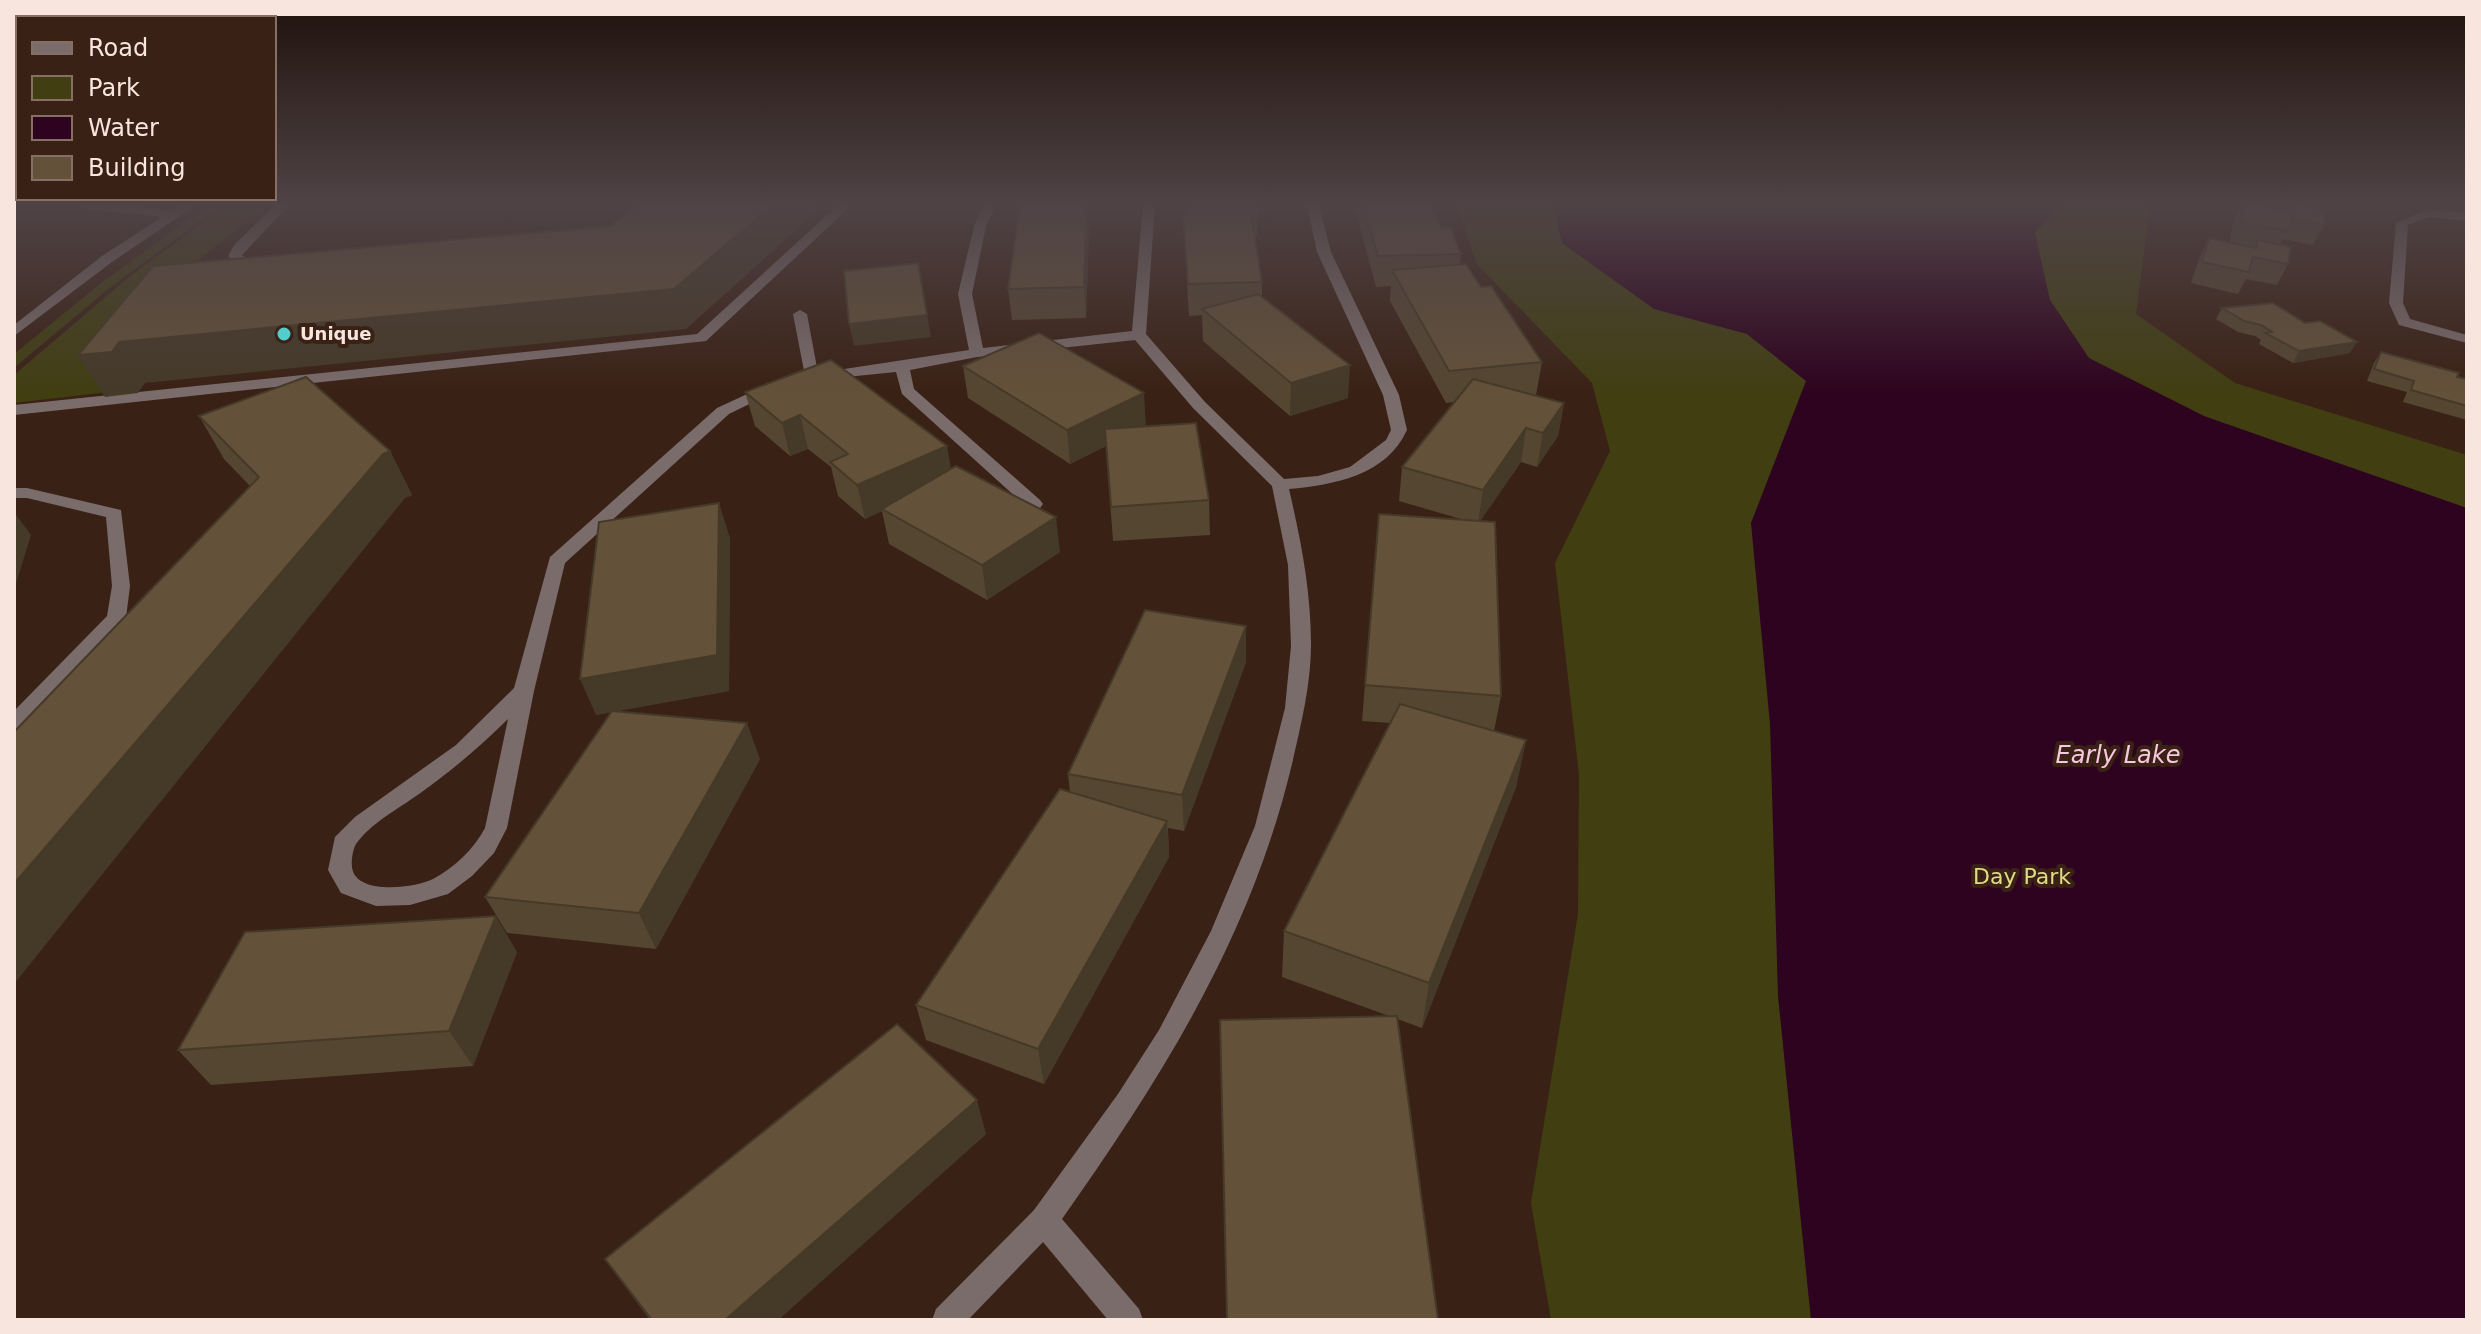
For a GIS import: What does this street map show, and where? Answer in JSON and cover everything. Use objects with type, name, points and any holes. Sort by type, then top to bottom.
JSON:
[{"type":"street","points":[[14,332],[96,267]]},
{"type":"street","points":[[249,267],[274,284]]},
{"type":"street","points":[[14,410],[701,338],[778,267]]},
{"type":"street","points":[[971,267],[965,294],[977,353]]},
{"type":"street","points":[[947,1320],[1044,1220],[1128,1103],[1168,1038],[1223,933],[1266,826],[1295,708],[1301,646],[1297,565],[1280,485],[1199,405],[1139,335],[1144,267]]},
{"type":"street","points":[[1280,485],[1319,481],[1356,471],[1393,443],[1399,430],[1391,395],[1331,267]]},
{"type":"street","points":[[2399,267],[2396,303],[2404,322],[2467,339]]},
{"type":"street","points":[[797,381],[800,314]]},
{"type":"street","points":[[524,691],[464,750],[363,823],[343,843],[340,870],[349,886],[376,897],[410,896],[440,887],[464,870],[486,847],[496,828],[524,691],[556,561],[723,411],[769,388],[797,381],[977,353],[1139,335]]},
{"type":"street","points":[[902,367],[907,391],[1034,504]]},
{"type":"street","points":[[14,493],[27,493],[115,514],[121,586],[116,618],[14,724]]},
{"type":"street","points":[[1044,1220],[1128,1320]]},
{"type":"green space","points":[[123,267],[138,267],[14,368],[14,354]]},
{"type":"green space","points":[[142,267],[189,267],[157,292],[108,392],[14,403],[14,375]]},
{"type":"green space","name":"Early Lake","points":[[1480,267],[2142,267],[2136,314],[2235,383],[2467,455],[2467,1320],[1551,1320],[1531,1203],[1578,914],[1579,775],[1555,563],[1610,451],[1592,383]]},
{"type":"water","name":"Early Lake","points":[[1596,267],[2043,267],[2050,300],[2089,358],[2204,416],[2467,508],[2467,1320],[1811,1320],[1778,996],[1770,724],[1751,523],[1806,381],[1747,334],[1654,309]]},
{"type":"building","points":[[152,267],[700,267],[674,289],[119,342],[112,352],[78,355]]},
{"type":"building","points":[[919,267],[927,315],[849,324],[844,271]]},
{"type":"building","points":[[1011,267],[1085,267],[1084,287],[1008,289]]},
{"type":"building","points":[[1187,267],[1260,267],[1262,282],[1188,284]]},
{"type":"building","points":[[1468,267],[1481,287],[1491,286],[1542,362],[1449,371],[1392,270]]},
{"type":"building","points":[[2227,267],[2250,267],[2249,272]]},
{"type":"building","points":[[1258,294],[1350,365],[1291,383],[1202,309]]},
{"type":"building","points":[[2273,303],[2305,323],[2320,321],[2357,342],[2299,351],[2265,333],[2272,332],[2261,325],[2244,321],[2222,308]]},
{"type":"building","points":[[1039,333],[1144,393],[1067,430],[963,366]]},
{"type":"building","points":[[2381,352],[2459,373],[2457,377],[2467,379],[2467,406],[2411,390],[2414,381],[2374,369]]},
{"type":"building","points":[[831,360],[947,446],[857,485],[830,462],[848,454],[800,415],[782,423],[745,392]]},
{"type":"building","points":[[306,377],[390,451],[383,454],[14,884],[14,732],[259,477],[199,416]]},
{"type":"building","points":[[1473,379],[1564,403],[1543,433],[1526,428],[1483,490],[1402,467]]},
{"type":"building","points":[[1196,423],[1209,500],[1111,507],[1105,429]]},
{"type":"building","points":[[956,466],[1056,517],[982,565],[882,509]]},
{"type":"building","points":[[719,503],[717,655],[580,679],[599,522]]},
{"type":"building","points":[[1379,514],[1495,522],[1501,696],[1365,685]]},
{"type":"building","points":[[1145,610],[1246,626],[1182,795],[1068,774]]},
{"type":"building","points":[[1400,704],[1526,740],[1429,983],[1284,931]]},
{"type":"building","points":[[612,711],[747,723],[639,913],[485,897]]},
{"type":"building","points":[[1060,789],[1167,821],[1038,1049],[916,1005]]},
{"type":"building","points":[[496,916],[449,1031],[178,1050],[245,932]]},
{"type":"building","points":[[1397,1016],[1438,1320],[1227,1320],[1220,1020]]},
{"type":"building","points":[[897,1024],[977,1100],[725,1320],[652,1320],[605,1259]]},
{"type":"place","name":"Unique","points":[[284,334]]},
{"type":"park label","name":"Day Park","points":[[2022,876]]}]
